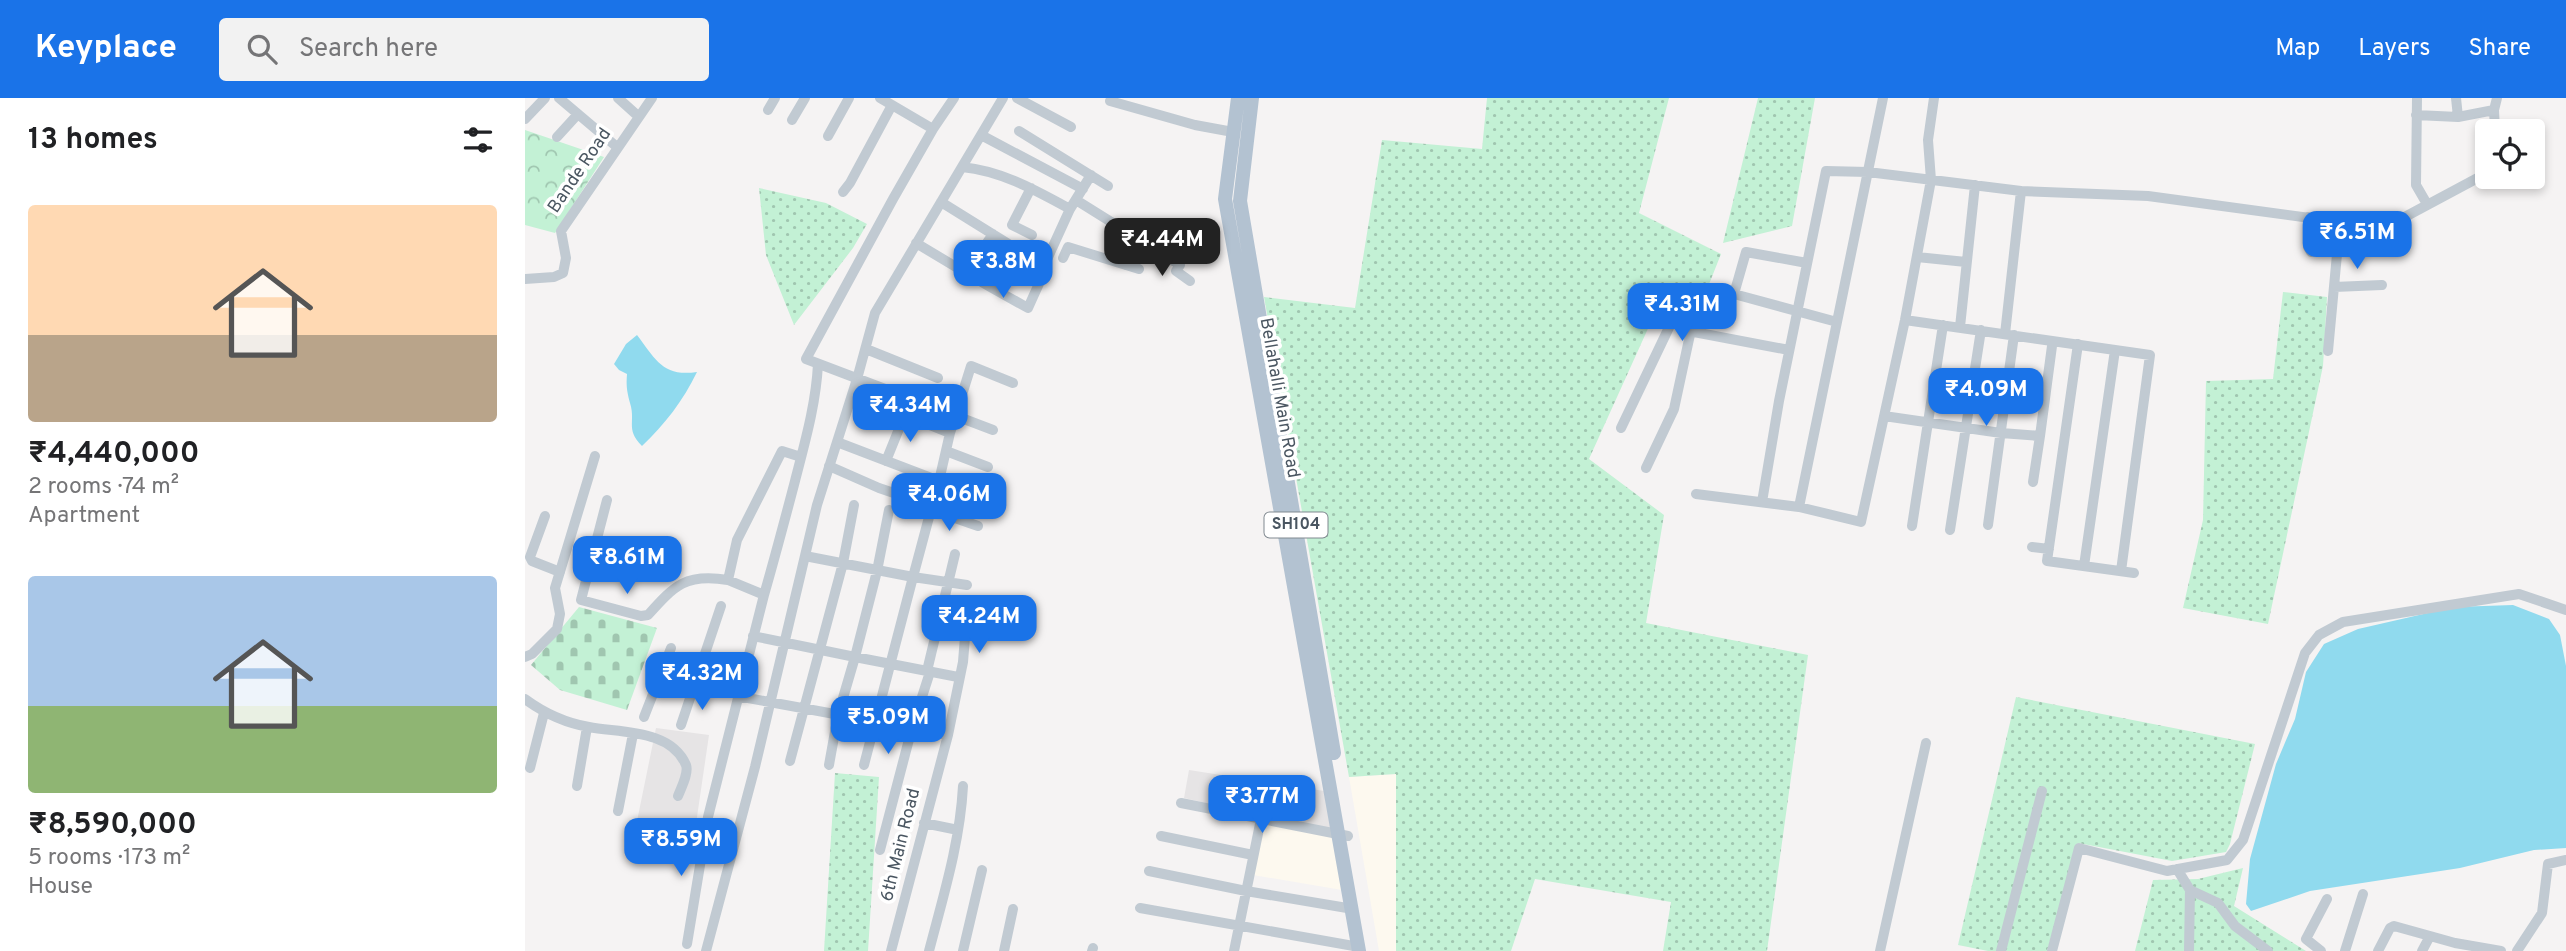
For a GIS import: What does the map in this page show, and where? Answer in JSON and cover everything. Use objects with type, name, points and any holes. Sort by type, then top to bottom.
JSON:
[{"type":"main road","name":"Bellahalli Main Road","points":[[1238,98],[1225,199],[1279,509],[1344,836],[1353,909],[1362,950]]},
{"type":"main road","name":"Bellahalli Main Road","points":[[1252,98],[1240,201],[1362,950]]},
{"type":"street","points":[[525,119],[545,98]]},
{"type":"street","points":[[559,98],[617,147]]},
{"type":"street","points":[[618,98],[638,116]]},
{"type":"street","name":"Bande Road","points":[[525,279],[554,277],[562,273],[566,258],[561,231],[652,98]]},
{"type":"street","points":[[768,110],[775,98]]},
{"type":"street","points":[[792,120],[805,98]]},
{"type":"street","points":[[828,136],[849,98]]},
{"type":"street","points":[[880,98],[933,129]]},
{"type":"street","points":[[954,98],[933,129],[836,300],[806,359],[993,430]]},
{"type":"street","points":[[706,951],[755,767],[817,505],[876,313],[1003,98]]},
{"type":"street","points":[[1017,98],[1071,127]]},
{"type":"street","points":[[1799,507],[1882,98]]},
{"type":"street","points":[[1696,494],[1799,507],[1861,522],[1905,320],[1931,180],[1928,140],[1934,98]]},
{"type":"street","points":[[2417,98],[2416,185],[2427,204]]},
{"type":"street","points":[[2456,98],[2458,117]]},
{"type":"street","points":[[2494,119],[2497,98]]},
{"type":"street","points":[[1110,101],[1195,125],[1233,132]]},
{"type":"street","points":[[843,192],[892,105]]},
{"type":"street","points":[[2416,114],[2458,117],[2494,110]]},
{"type":"street","points":[[557,137],[578,114]]},
{"type":"street","points":[[1019,131],[1108,186]]},
{"type":"street","points":[[981,135],[1083,189]]},
{"type":"street","points":[[962,167],[982,169],[1073,205],[1180,265],[1173,269],[1190,281]]},
{"type":"street","points":[[1762,502],[1789,350],[1826,171],[1868,172],[2021,191],[2148,196],[2336,221],[2392,222],[2475,179]]},
{"type":"street","points":[[916,243],[1028,308],[1044,266],[1073,205],[1091,175]]},
{"type":"street","points":[[1959,327],[1975,185]]},
{"type":"street","points":[[1031,188],[1012,225],[1032,236]]},
{"type":"street","points":[[1988,525],[2001,433],[2021,191]]},
{"type":"street","points":[[941,202],[1044,266]]},
{"type":"street","points":[[2308,218],[2308,247],[2311,252],[2328,248],[2336,221]]},
{"type":"street","points":[[2328,351],[2336,221]]},
{"type":"street","points":[[966,273],[993,234]]},
{"type":"street","points":[[1126,265],[1139,240]]},
{"type":"street","points":[[1063,258],[1068,247],[1139,269]]},
{"type":"street","points":[[992,288],[1014,248]]},
{"type":"street","points":[[1807,263],[1746,252],[1734,294],[1798,309],[1837,322]]},
{"type":"street","points":[[1917,257],[1966,262]]},
{"type":"street","points":[[2334,287],[2382,285]]},
{"type":"street","points":[[1621,428],[1674,317],[1691,330],[1789,350]]},
{"type":"street","points":[[1905,320],[2150,355],[2121,571]]},
{"type":"street","points":[[1912,526],[1943,325]]},
{"type":"street","points":[[1646,468],[1674,409],[1691,330]]},
{"type":"street","points":[[1950,530],[1981,330]]},
{"type":"street","points":[[2078,344],[2047,561],[2134,573]]},
{"type":"street","points":[[2033,482],[2052,346]]},
{"type":"street","points":[[866,349],[938,378]]},
{"type":"street","points":[[2084,566],[2115,350]]},
{"type":"street","points":[[687,944],[700,859],[737,694],[817,393],[818,365]]},
{"type":"street","points":[[864,765],[950,433],[971,366],[1013,383]]},
{"type":"street","points":[[853,394],[950,433]]},
{"type":"street","points":[[886,461],[905,414]]},
{"type":"street","points":[[1884,416],[2040,436]]},
{"type":"street","points":[[837,442],[939,481],[982,491]]},
{"type":"street","points":[[946,450],[988,467]]},
{"type":"street","points":[[728,580],[737,540],[782,451],[801,457]]},
{"type":"street","points":[[525,657],[532,654],[557,629],[560,614],[555,588],[595,456]]},
{"type":"street","points":[[829,466],[978,526]]},
{"type":"street","points":[[607,500],[581,600],[641,616],[648,615],[674,587],[692,578],[728,580],[764,596]]},
{"type":"street","points":[[790,761],[843,563],[854,505]]},
{"type":"street","points":[[829,765],[838,715],[877,571],[888,510]]},
{"type":"street","points":[[545,516],[530,557],[532,561],[559,572]]},
{"type":"street","points":[[2032,547],[2049,549]]},
{"type":"street","points":[[880,850],[928,671],[955,554]]},
{"type":"street","points":[[805,556],[967,585]]},
{"type":"street","points":[[2052,951],[2079,848],[2167,871],[2227,860],[2243,840],[2305,653],[2319,635],[2343,622],[2519,594],[2566,610]]},
{"type":"street","points":[[681,725],[721,606]]},
{"type":"street","name":"6th Main Road","points":[[891,951],[948,735],[963,662],[966,624]]},
{"type":"street","points":[[753,636],[958,677]]},
{"type":"street","points":[[644,717],[671,648]]},
{"type":"street","points":[[660,680],[948,735]]},
{"type":"street","points":[[525,699],[544,713],[587,727],[657,738],[671,745],[686,764],[687,770],[678,796]]},
{"type":"street","points":[[530,768],[544,713]]},
{"type":"street","points":[[577,786],[587,727]]},
{"type":"street","points":[[618,811],[633,734]]},
{"type":"street","points":[[1880,951],[1926,743]]},
{"type":"street","points":[[929,951],[958,830],[963,786]]},
{"type":"street","points":[[2001,951],[2042,791]]},
{"type":"street","points":[[1181,803],[1344,836]]},
{"type":"street","points":[[1234,951],[1261,819]]},
{"type":"street","points":[[924,823],[958,830]]},
{"type":"street","points":[[1161,836],[1253,855]]},
{"type":"street","points":[[2517,951],[2542,913],[2549,864],[2566,860]]},
{"type":"street","points":[[2177,869],[2190,890],[2189,951]]},
{"type":"street","points":[[964,951],[982,870]]},
{"type":"street","points":[[1149,871],[1353,909]]},
{"type":"street","points":[[2190,890],[2218,903],[2232,923],[2268,951]]},
{"type":"street","points":[[2345,951],[2363,894]]},
{"type":"street","points":[[2321,951],[2306,939],[2327,899]]},
{"type":"street","points":[[1140,908],[1362,950]]},
{"type":"street","points":[[1003,951],[1013,909]]},
{"type":"street","points":[[2378,951],[2390,928],[2394,926],[2455,943],[2501,951]]},
{"type":"street","points":[[2423,951],[2430,936]]},
{"type":"shaded area","points":[[656,728],[709,735],[692,851],[636,826]]},
{"type":"shaded area","points":[[1189,770],[1324,791],[1331,831],[1184,798]]},
{"type":"shaded area","points":[[1396,774],[1396,951],[1379,951],[1349,777]]},
{"type":"shaded area","points":[[1263,822],[1332,837],[1342,890],[1253,875]]},
{"type":"green space","points":[[1487,98],[1669,98],[1639,213],[1721,254],[1694,322],[1660,302],[1589,459],[1664,515],[1646,623],[1808,655],[1767,951],[1663,951],[1671,902],[1535,879],[1511,951],[1396,951],[1396,774],[1349,777],[1264,297],[1355,308],[1382,140],[1482,149]]},
{"type":"green space","points":[[1758,98],[1815,98],[1792,226],[1723,243]]},
{"type":"green space","points":[[525,130],[604,157],[555,233],[525,225]]},
{"type":"green space","points":[[759,188],[826,203],[867,224],[853,248],[794,325],[766,255]]},
{"type":"green space","points":[[2283,292],[2327,297],[2323,366],[2268,624],[2183,608],[2203,520],[2206,381],[2273,379]]},
{"type":"green space","points":[[579,607],[657,628],[627,710],[560,690],[531,665]]},
{"type":"green space","points":[[2016,697],[2255,744],[2226,852],[2172,861],[2078,843],[2047,951],[1988,951],[1958,945]]},
{"type":"green space","points":[[835,773],[879,777],[868,951],[824,951]]},
{"type":"green space","points":[[2243,868],[2234,906],[2306,951],[2135,951],[2153,880],[2198,879]]},
{"type":"water","points":[[637,335],[661,365],[676,372],[697,372],[673,412],[642,446],[632,430],[627,374],[614,364],[626,344]]},
{"type":"water","points":[[2513,605],[2549,619],[2560,635],[2566,666],[2566,848],[2534,850],[2460,868],[2310,891],[2251,911],[2246,904],[2250,859],[2276,764],[2295,719],[2306,672],[2324,644],[2358,629],[2454,607]]}]
